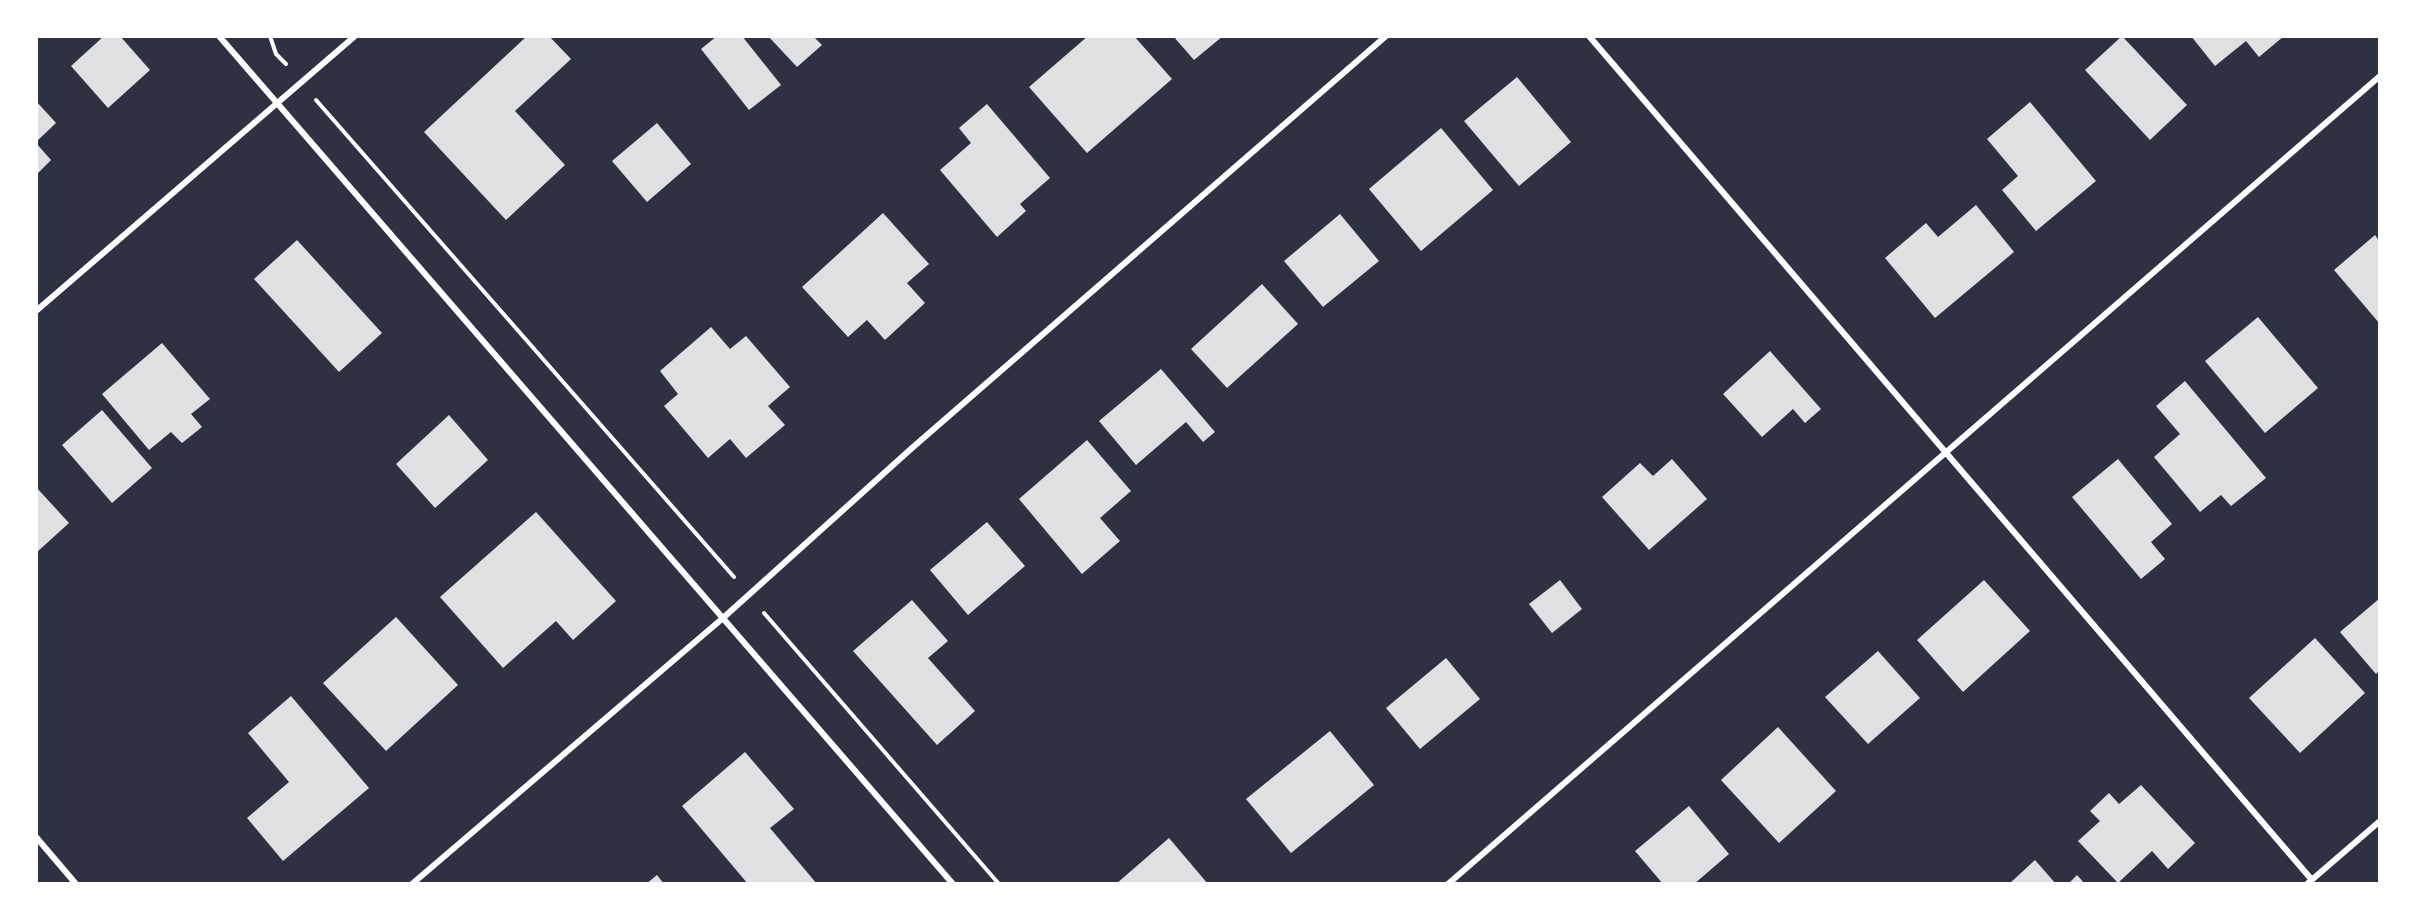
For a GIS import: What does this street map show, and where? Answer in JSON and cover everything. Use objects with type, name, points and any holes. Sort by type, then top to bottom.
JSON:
[{"type":"street","points":[[219,36],[953,884]]},
{"type":"street","points":[[36,311],[355,36]]},
{"type":"street","points":[[412,884],[723,618],[921,441],[1386,36]]},
{"type":"street","points":[[1589,36],[2310,882],[2380,821]]},
{"type":"street","points":[[1448,884],[2380,76]]},
{"type":"street","points":[[36,837],[76,884]]},
{"type":"path","points":[[270,36],[276,54],[750,594],[999,884]]},
{"type":"building","points":[[104,36],[120,36],[150,70],[108,108],[71,66]]},
{"type":"building","points":[[527,36],[549,36],[571,59],[515,111],[565,165],[506,220],[424,132]]},
{"type":"building","points":[[717,36],[742,36],[781,85],[749,110],[701,49]]},
{"type":"building","points":[[768,36],[813,36],[822,45],[797,67]]},
{"type":"building","points":[[1088,36],[1134,36],[1172,79],[1087,153],[1029,87]]},
{"type":"building","points":[[1173,36],[1223,36],[1194,60]]},
{"type":"building","points":[[2122,36],[2187,105],[2150,140],[2085,70]]},
{"type":"building","points":[[2191,36],[2284,36],[2259,57],[2246,41],[2215,66]]},
{"type":"building","points":[[1517,77],[1571,142],[1519,186],[1464,121]]},
{"type":"building","points":[[36,101],[56,123],[36,142]]},
{"type":"building","points":[[2030,102],[2096,181],[2036,231],[2002,190],[2018,176],[1987,139]]},
{"type":"building","points":[[987,104],[1050,178],[1020,204],[1026,211],[997,237],[940,170],[971,143],[959,128]]},
{"type":"building","points":[[657,123],[691,164],[647,202],[612,161]]},
{"type":"building","points":[[1441,128],[1493,190],[1421,251],[1369,189]]},
{"type":"building","points":[[36,143],[51,160],[36,175]]},
{"type":"building","points":[[1976,205],[2014,252],[1935,318],[1885,258],[1926,223],[1938,237]]},
{"type":"building","points":[[883,213],[929,264],[907,283],[925,303],[885,340],[867,320],[848,337],[802,287]]},
{"type":"building","points":[[1340,214],[1379,261],[1323,307],[1284,261]]},
{"type":"building","points":[[2375,235],[2380,242],[2380,324],[2334,270]]},
{"type":"building","points":[[297,240],[382,333],[339,372],[254,279]]},
{"type":"building","points":[[1262,284],[1298,324],[1227,388],[1191,349]]},
{"type":"building","points":[[2258,317],[2318,388],[2265,433],[2205,361]]},
{"type":"building","points":[[711,327],[730,349],[746,336],[790,387],[768,406],[785,425],[746,458],[730,439],[708,458],[664,406],[678,394],[660,371]]},
{"type":"building","points":[[162,343],[210,399],[191,414],[202,427],[182,443],[171,432],[149,450],[102,394]]},
{"type":"building","points":[[1770,351],[1821,409],[1805,423],[1793,409],[1762,437],[1723,394]]},
{"type":"building","points":[[1161,369],[1215,432],[1203,442],[1186,422],[1136,465],[1099,421]]},
{"type":"building","points":[[2185,381],[2266,478],[2231,506],[2221,495],[2200,512],[2154,457],[2180,434],[2156,406]]},
{"type":"building","points":[[102,410],[152,468],[112,503],[62,445]]},
{"type":"building","points":[[449,415],[488,460],[435,508],[396,464]]},
{"type":"building","points":[[1087,440],[1131,491],[1100,518],[1120,541],[1082,574],[1019,499]]},
{"type":"building","points":[[1672,459],[1707,499],[1649,550],[1602,497],[1640,463],[1653,476]]},
{"type":"building","points":[[2118,459],[2172,524],[2151,542],[2165,559],[2141,579],[2072,497]]},
{"type":"building","points":[[36,487],[69,523],[36,553]]},
{"type":"building","points":[[536,512],[616,601],[573,640],[556,621],[503,668],[440,597]]},
{"type":"building","points":[[987,522],[1025,566],[968,615],[930,570]]},
{"type":"building","points":[[1560,580],[1582,609],[1552,633],[1529,604]]},
{"type":"building","points":[[1984,580],[2030,631],[1963,692],[1917,640]]},
{"type":"building","points":[[2380,598],[2380,670],[2376,674],[2340,632]]},
{"type":"building","points":[[912,600],[948,641],[928,658],[975,711],[937,745],[853,651]]},
{"type":"building","points":[[396,617],[458,685],[386,751],[323,683]]},
{"type":"building","points":[[2315,638],[2365,693],[2300,753],[2249,698]]},
{"type":"building","points":[[1878,651],[1920,698],[1868,744],[1825,697]]},
{"type":"building","points":[[1446,658],[1480,699],[1420,749],[1386,708]]},
{"type":"building","points":[[291,696],[369,788],[283,861],[247,818],[289,782],[248,733]]},
{"type":"building","points":[[1778,727],[1836,791],[1779,843],[1721,780]]},
{"type":"building","points":[[1330,731],[1374,785],[1291,853],[1246,799]]},
{"type":"building","points":[[745,752],[794,809],[770,828],[817,884],[748,884],[682,806]]},
{"type":"building","points":[[2141,785],[2195,843],[2168,869],[2152,851],[2118,883],[2078,841],[2100,821],[2090,811],[2109,793],[2119,804]]},
{"type":"building","points":[[1689,806],[1729,854],[1694,884],[1663,884],[1635,851]]},
{"type":"building","points":[[1169,838],[1208,884],[1116,884]]},
{"type":"building","points":[[2035,860],[2056,884],[2009,884]]},
{"type":"building","points":[[657,875],[664,884],[646,884]]},
{"type":"building","points":[[2077,875],[2085,884],[2068,884]]}]
